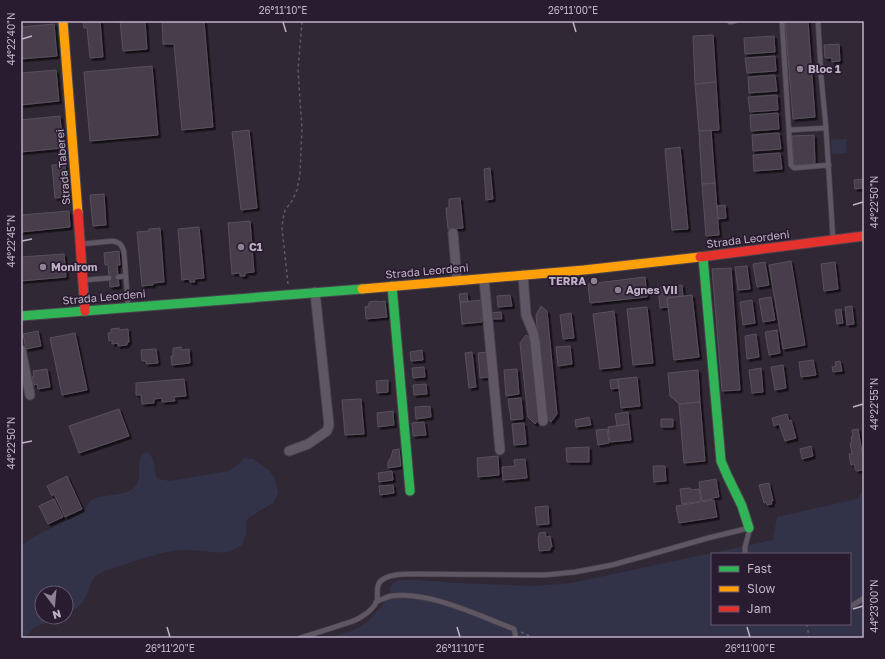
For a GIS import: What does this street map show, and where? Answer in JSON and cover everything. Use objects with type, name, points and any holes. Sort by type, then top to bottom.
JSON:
[{"type":"main road","name":"Strada Taberei","points":[[63,21],[86,311]]},
{"type":"main road","name":"Strada Leordeni","points":[[21,316],[484,279],[703,257],[864,236]]},
{"type":"main road","points":[[703,257],[721,461],[743,507],[749,528]]},
{"type":"main road","points":[[392,286],[410,491]]},
{"type":"street","points":[[453,233],[457,281]]},
{"type":"street","points":[[522,275],[526,315],[535,341],[543,421]]},
{"type":"street","points":[[484,279],[500,450]]},
{"type":"street","points":[[289,451],[308,444],[327,431],[329,425],[315,292]]},
{"type":"street","points":[[21,350],[30,395]]},
{"type":"lane","points":[[782,21],[792,167],[829,165]]},
{"type":"lane","points":[[818,21],[833,240]]},
{"type":"lane","points":[[789,130],[826,128]]},
{"type":"lane","points":[[81,244],[112,241],[121,244],[124,252],[128,307]]},
{"type":"lane","points":[[118,277],[126,276]]},
{"type":"lane","points":[[83,280],[109,278]]},
{"type":"lane","points":[[300,638],[364,616],[370,611],[376,602],[379,583],[384,578],[391,576],[402,574],[545,575],[575,572],[612,565],[749,528],[745,553]]},
{"type":"lane","points":[[376,602],[390,596],[414,596],[427,598],[448,604],[514,629],[516,638]]},
{"type":"lane","points":[[851,606],[864,598]]},
{"type":"path","points":[[289,294],[282,228],[285,210],[292,201],[297,190],[300,174],[302,128],[298,70],[302,21]]},
{"type":"path","points":[[807,625],[809,638]]},
{"type":"path","points":[[514,629],[534,638]]},
{"type":"shaded area","points":[[846,139],[847,153],[832,154],[831,140]]},
{"type":"shaded area","points":[[148,452],[152,458],[155,473],[158,479],[170,481],[228,471],[245,458],[253,459],[269,470],[275,479],[278,493],[273,503],[248,518],[246,522],[246,534],[242,545],[231,551],[219,552],[182,550],[166,552],[106,570],[95,577],[84,599],[74,610],[74,585],[34,585],[34,625],[41,625],[34,628],[26,637],[21,638],[21,547],[27,541],[41,533],[83,512],[93,499],[122,493],[133,488],[137,484],[140,459],[143,454]]},
{"type":"shaded area","points":[[864,490],[864,638],[329,638],[356,629],[366,622],[391,593],[390,588],[392,584],[399,580],[533,586],[571,583],[711,553],[711,625],[851,625],[851,553],[712,553],[773,540],[777,517],[857,499]]},
{"type":"building","points":[[83,21],[100,21],[103,57],[90,58],[87,28],[84,28]]},
{"type":"building","points":[[120,21],[145,21],[147,49],[123,51]]},
{"type":"building","points":[[162,21],[204,21],[213,127],[182,130],[174,44],[163,44]]},
{"type":"building","name":"Bloc 1","points":[[785,21],[808,21],[815,117],[793,119]]},
{"type":"building","points":[[54,24],[57,56],[21,59],[21,27]]},
{"type":"building","points":[[713,35],[716,82],[695,84],[693,36]]},
{"type":"building","points":[[774,36],[775,52],[745,54],[744,38]]},
{"type":"building","points":[[839,44],[840,61],[832,62],[832,58],[825,58],[824,45]]},
{"type":"building","points":[[775,56],[776,71],[747,73],[745,58]]},
{"type":"building","points":[[152,66],[158,135],[90,141],[84,72]]},
{"type":"building","points":[[56,70],[59,101],[21,105],[21,73]]},
{"type":"building","points":[[775,75],[777,91],[749,93],[748,77]]},
{"type":"building","points":[[716,82],[719,130],[699,131],[695,84]]},
{"type":"building","points":[[777,95],[778,110],[750,112],[748,97]]},
{"type":"building","points":[[778,113],[779,129],[751,131],[750,115]]},
{"type":"building","points":[[60,116],[63,148],[21,152],[21,120]]},
{"type":"building","points":[[249,130],[257,208],[241,210],[232,132]]},
{"type":"building","points":[[711,130],[715,183],[702,184],[699,131]]},
{"type":"building","points":[[779,133],[781,149],[753,151],[752,135]]},
{"type":"building","points":[[814,135],[815,164],[794,165],[792,136]]},
{"type":"building","points":[[680,147],[688,229],[672,230],[665,149]]},
{"type":"building","points":[[780,153],[782,169],[754,171],[753,155]]},
{"type":"building","points":[[52,165],[65,165],[67,197],[55,198]]},
{"type":"building","points":[[490,168],[493,199],[486,200],[484,169]]},
{"type":"building","points":[[864,179],[864,188],[855,189],[854,180]]},
{"type":"building","points":[[715,183],[719,235],[706,236],[702,184]]},
{"type":"building","points":[[104,194],[106,225],[93,226],[90,195]]},
{"type":"building","points":[[460,198],[463,228],[448,229],[446,208],[449,208],[449,199]]},
{"type":"building","points":[[725,205],[726,218],[718,219],[717,206]]},
{"type":"building","points":[[69,211],[70,227],[21,232],[21,215]]},
{"type":"building","name":"C1","points":[[250,221],[254,272],[245,273],[245,276],[240,276],[240,273],[232,274],[228,223]]},
{"type":"building","points":[[199,227],[204,278],[194,279],[195,282],[190,282],[189,279],[182,280],[178,229]]},
{"type":"building","points":[[160,228],[164,282],[142,286],[137,232]]},
{"type":"building","points":[[119,251],[120,265],[117,265],[119,286],[110,287],[108,265],[105,265],[104,253]]},
{"type":"building","name":"Monirom","points":[[64,254],[66,277],[21,281],[21,257]]},
{"type":"building","points":[[791,261],[805,345],[783,349],[769,265]]},
{"type":"building","points":[[765,262],[769,285],[757,287],[753,264]]},
{"type":"building","points":[[835,262],[838,289],[824,291],[821,264]]},
{"type":"building","points":[[747,266],[750,289],[738,290],[735,267]]},
{"type":"building","points":[[731,268],[740,390],[722,391],[712,269]]},
{"type":"building","name":"Agnes VII","points":[[645,277],[647,297],[590,303],[588,284]]},
{"type":"building","points":[[682,285],[683,296],[667,298],[668,307],[660,308],[658,288]]},
{"type":"building","points":[[467,293],[468,302],[460,302],[459,294]]},
{"type":"building","points":[[510,295],[512,306],[498,307],[497,296]]},
{"type":"building","points":[[692,295],[699,357],[674,360],[667,298]]},
{"type":"building","points":[[771,297],[775,320],[763,322],[759,299]]},
{"type":"building","points":[[484,300],[485,318],[482,318],[482,322],[462,324],[460,302]]},
{"type":"building","points":[[752,300],[755,323],[743,325],[740,302]]},
{"type":"building","points":[[385,301],[387,317],[366,319],[365,307],[369,306],[369,302]]},
{"type":"building","points":[[541,306],[547,311],[557,414],[551,422],[546,415],[536,315]]},
{"type":"building","points":[[852,306],[854,324],[847,325],[845,307]]},
{"type":"building","points":[[647,307],[653,363],[633,365],[627,309]]},
{"type":"building","points":[[841,309],[843,323],[837,324],[835,310]]},
{"type":"building","points":[[614,311],[620,367],[600,369],[593,314]]},
{"type":"building","points":[[501,312],[502,319],[491,319],[490,313]]},
{"type":"building","points":[[571,313],[574,338],[563,339],[560,315]]},
{"type":"building","points":[[119,328],[119,330],[128,329],[129,342],[127,345],[118,346],[118,343],[112,344],[112,340],[109,341],[108,333],[111,333],[111,329]]},
{"type":"building","points":[[777,330],[780,353],[769,355],[765,332]]},
{"type":"building","points":[[38,331],[41,346],[26,349],[23,334]]},
{"type":"building","points":[[75,333],[87,390],[62,395],[50,338]]},
{"type":"building","points":[[756,334],[759,357],[747,359],[745,336]]},
{"type":"building","points":[[526,335],[532,339],[540,418],[535,424],[528,417],[520,343]]},
{"type":"building","points":[[570,346],[572,364],[558,366],[556,347]]},
{"type":"building","points":[[181,347],[181,350],[189,349],[190,363],[172,365],[171,356],[173,356],[173,348]]},
{"type":"building","points":[[156,349],[158,363],[146,364],[146,361],[142,361],[141,350]]},
{"type":"building","points":[[422,350],[423,360],[411,361],[410,352]]},
{"type":"building","points":[[472,352],[476,387],[469,388],[465,353]]},
{"type":"building","points":[[488,352],[490,377],[480,378],[478,353]]},
{"type":"building","points":[[813,360],[816,375],[801,377],[799,362]]},
{"type":"building","points":[[840,361],[842,371],[833,372],[832,367],[836,366],[835,362]]},
{"type":"building","points":[[783,365],[786,388],[775,390],[771,367]]},
{"type":"building","points":[[424,367],[425,377],[413,378],[412,368]]},
{"type":"building","points":[[761,368],[763,392],[752,393],[749,370]]},
{"type":"building","points":[[47,369],[50,387],[38,389],[37,384],[34,385],[32,377],[34,377],[33,371]]},
{"type":"building","points":[[517,369],[519,394],[506,396],[504,370]]},
{"type":"building","points":[[698,370],[700,402],[679,404],[670,396],[668,373]]},
{"type":"building","points":[[637,377],[640,406],[621,408],[618,379]]},
{"type":"building","points":[[184,379],[186,396],[174,397],[175,401],[162,402],[162,398],[154,399],[154,403],[142,404],[141,395],[136,395],[136,383]]},
{"type":"building","points":[[618,379],[619,388],[611,389],[610,380]]},
{"type":"building","points":[[388,380],[388,392],[377,393],[376,381]]},
{"type":"building","points":[[426,384],[427,394],[414,395],[413,385]]},
{"type":"building","points":[[521,398],[523,419],[511,420],[508,399]]},
{"type":"building","points":[[361,399],[364,434],[345,435],[342,400]]},
{"type":"building","points":[[700,402],[705,461],[684,463],[679,404]]},
{"type":"building","points":[[430,406],[431,417],[416,419],[415,407]]},
{"type":"building","points":[[119,409],[129,436],[79,453],[69,426]]},
{"type":"building","points":[[393,411],[394,425],[378,427],[377,413]]},
{"type":"building","points":[[628,412],[629,424],[617,426],[615,414]]},
{"type":"building","points":[[787,414],[789,421],[791,420],[796,438],[785,441],[779,424],[774,426],[772,418]]},
{"type":"building","points":[[589,417],[591,425],[576,427],[575,420]]},
{"type":"building","points":[[661,419],[673,419],[673,427],[661,427]]},
{"type":"building","points":[[424,422],[426,435],[413,436],[412,423]]},
{"type":"building","points":[[524,423],[526,444],[514,445],[512,424]]},
{"type":"building","points":[[629,424],[631,440],[610,442],[608,427]]},
{"type":"building","points":[[607,429],[609,443],[598,445],[596,430]]},
{"type":"building","points":[[858,429],[864,470],[856,471],[854,464],[851,465],[849,454],[852,454],[850,443],[852,442],[851,437],[853,437],[852,430]]},
{"type":"building","points":[[811,446],[813,456],[802,459],[800,449]]},
{"type":"building","points":[[589,447],[589,462],[567,462],[566,448]]},
{"type":"building","points":[[399,449],[401,466],[388,468],[388,462],[393,450]]},
{"type":"building","points":[[498,456],[499,475],[478,477],[477,458]]},
{"type":"building","points":[[525,459],[527,478],[503,480],[502,467],[515,466],[514,460]]},
{"type":"building","points":[[653,466],[665,466],[666,481],[654,482]]},
{"type":"building","points":[[392,471],[393,480],[379,482],[378,473]]},
{"type":"building","points":[[67,476],[82,509],[65,517],[54,494],[52,496],[47,486]]},
{"type":"building","points":[[716,479],[719,497],[702,501],[699,482]]},
{"type":"building","points":[[769,483],[773,501],[771,501],[772,504],[767,505],[766,502],[764,503],[759,485]]},
{"type":"building","points":[[393,485],[394,493],[380,495],[379,486]]},
{"type":"building","points":[[690,488],[691,490],[699,489],[701,501],[682,504],[680,489]]},
{"type":"building","points":[[54,499],[63,517],[48,524],[39,506]]},
{"type":"building","points":[[714,500],[717,517],[679,523],[676,506]]},
{"type":"building","points":[[548,506],[549,524],[537,525],[535,507]]},
{"type":"building","points":[[545,532],[546,537],[550,536],[552,547],[550,547],[550,550],[539,551],[539,533]]},
{"type":"traffic: fast","points":[[703,257],[721,461],[742,506],[749,528]]},
{"type":"traffic: fast","points":[[392,286],[410,491]]},
{"type":"traffic: fast","points":[[21,316],[362,289]]},
{"type":"traffic: slow","points":[[63,21],[78,213]]},
{"type":"traffic: slow","points":[[362,289],[584,270],[700,257]]},
{"type":"traffic: jam","points":[[78,213],[85,311]]},
{"type":"traffic: jam","points":[[700,257],[864,236]]},
{"type":"place","name":"Bloc 1","points":[[800,69]]},
{"type":"place","name":"C1","points":[[241,247]]},
{"type":"place","name":"Monirom","points":[[43,267]]},
{"type":"place","name":"TERRA","points":[[594,281]]},
{"type":"place","name":"Agnes VII","points":[[618,290]]}]
